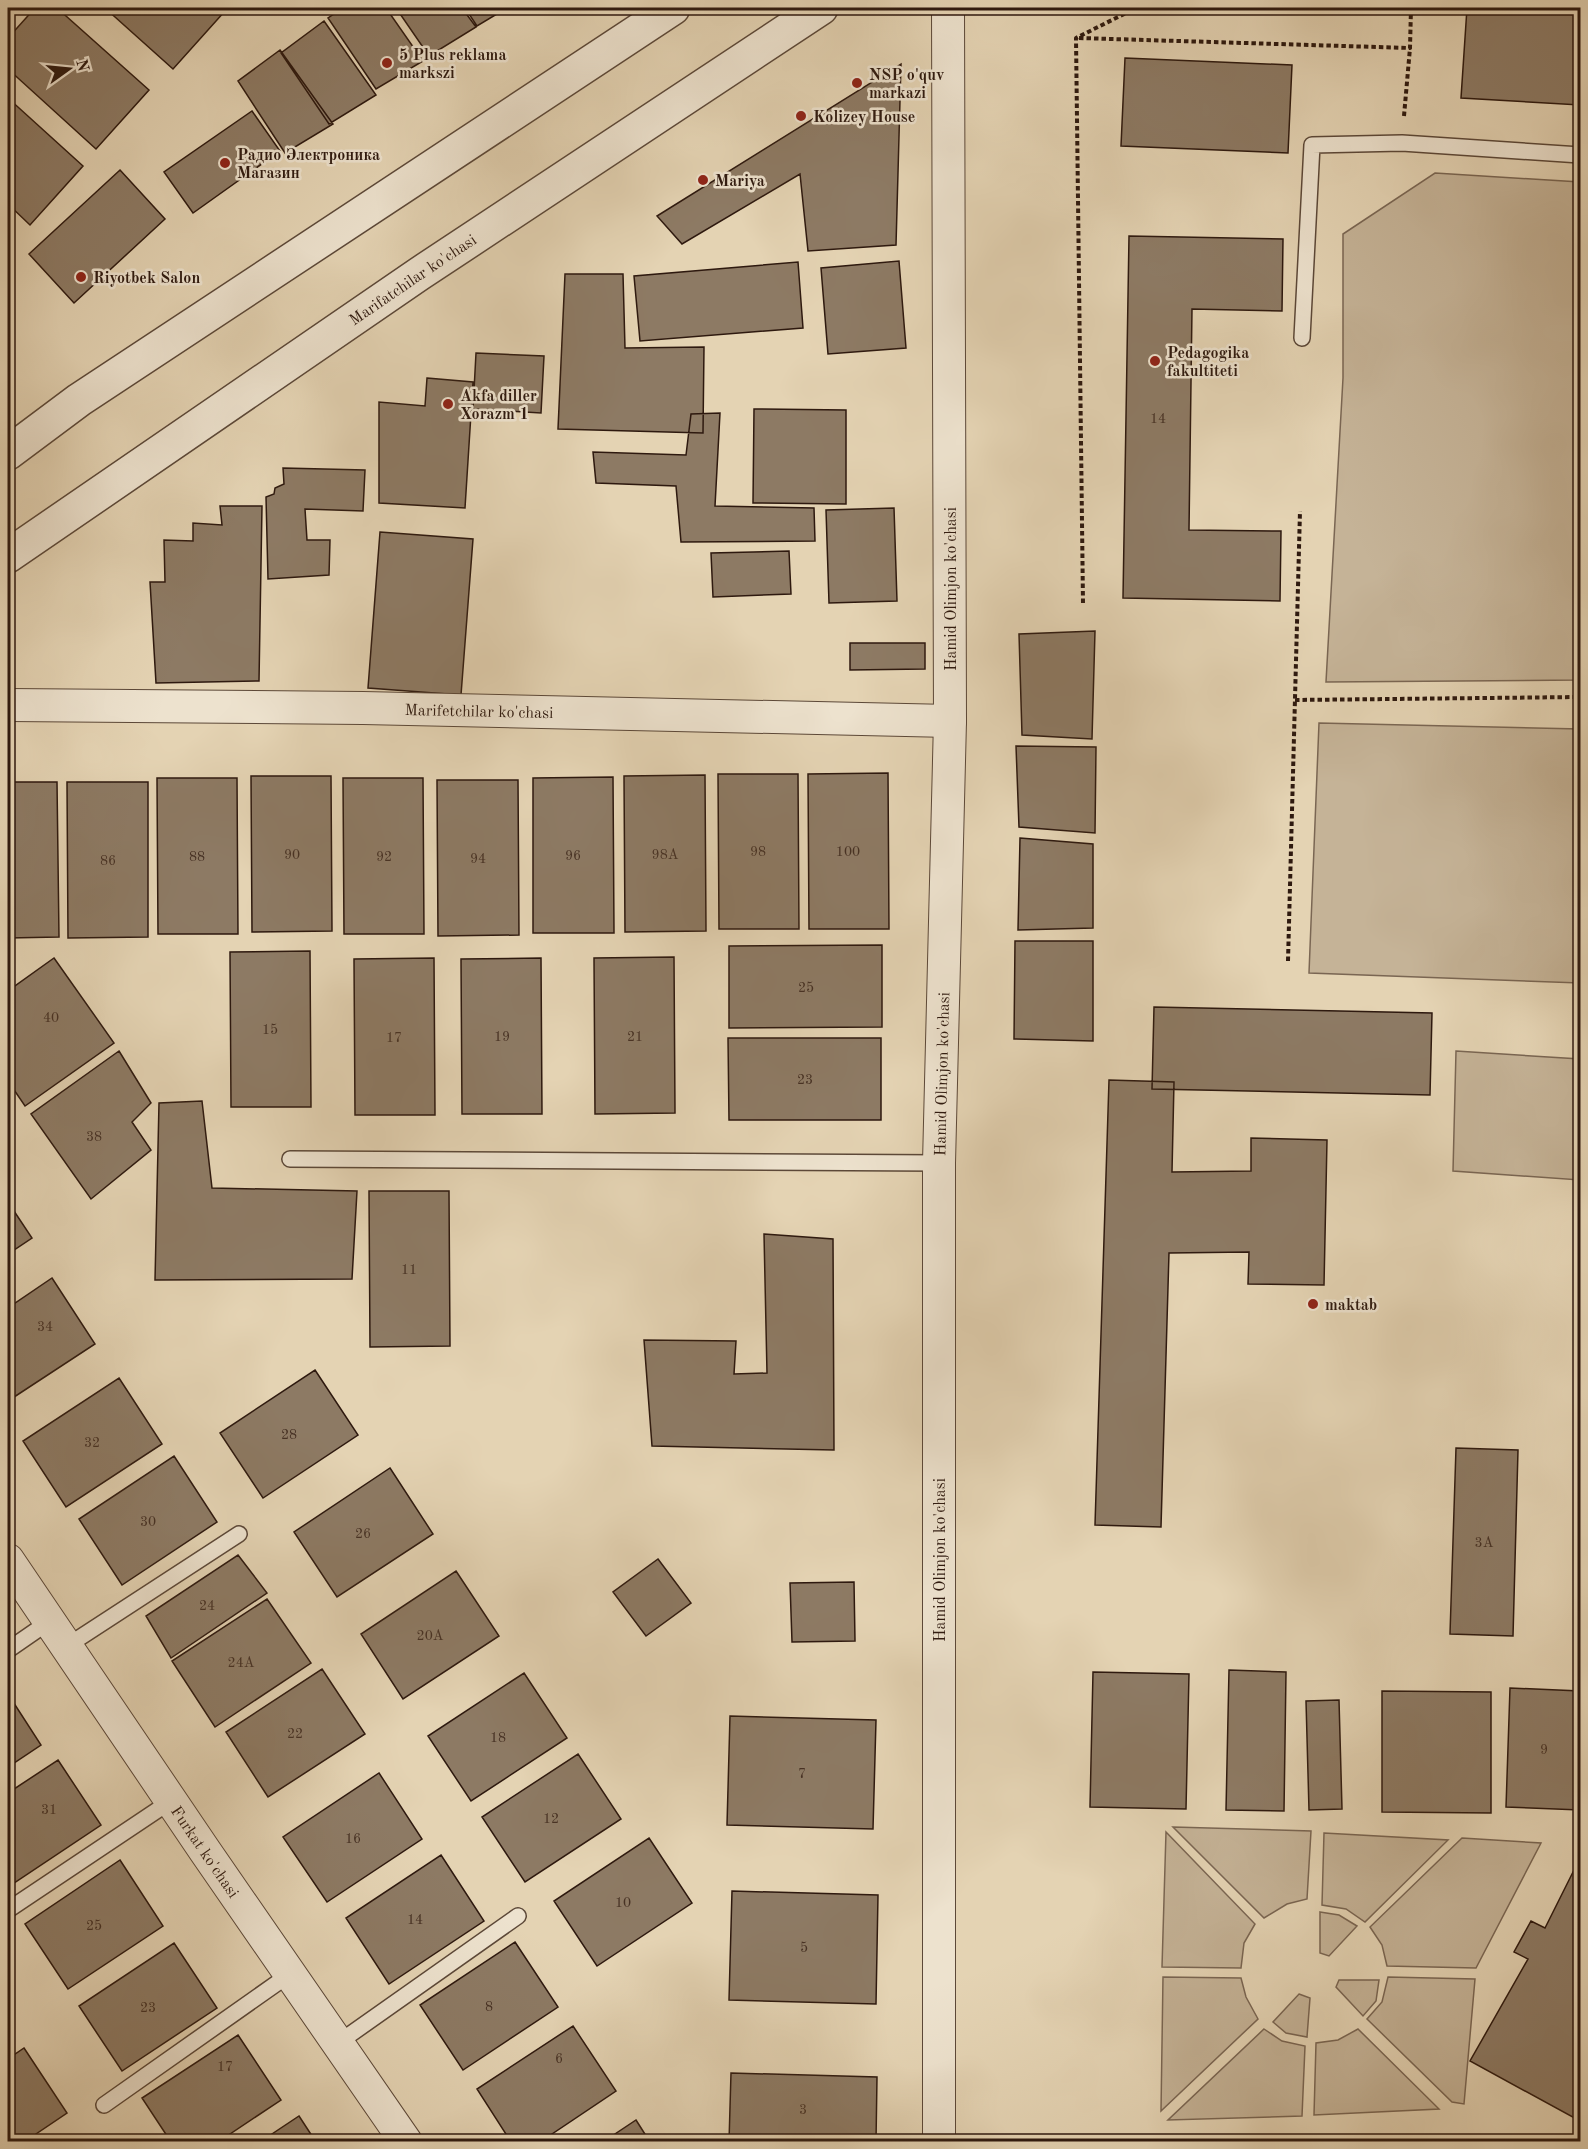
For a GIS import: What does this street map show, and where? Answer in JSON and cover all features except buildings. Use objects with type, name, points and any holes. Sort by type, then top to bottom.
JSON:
[{"type":"street","points":[[8,453],[79,400],[673,8]]},
{"type":"street","name":"Marifatchilar ko'chasi","points":[[8,556],[419,274],[821,8]]},
{"type":"street","name":"Hamid Olimjon ko'chasi","points":[[939,2142],[939,1163],[950,721],[948,8]]},
{"type":"street","name":"Marifetchilar ko'chasi","points":[[8,705],[363,708],[950,721]]},
{"type":"street","name":"Furkat ko'chasi","points":[[8,1560],[406,2142]]},
{"type":"lane","points":[[1302,338],[1312,145],[1402,143],[1581,155]]},
{"type":"lane","points":[[290,1159],[939,1163]]},
{"type":"lane","points":[[8,1650],[59,1634],[239,1534]]},
{"type":"lane","points":[[8,1910],[171,1801]]},
{"type":"lane","points":[[338,2043],[518,1916]]},
{"type":"lane","points":[[104,2105],[290,1974]]},
{"type":"path","points":[[1076,38],[1136,8]]},
{"type":"path","points":[[1402,143],[1411,8]]},
{"type":"path","points":[[1076,38],[1410,48]]},
{"type":"path","points":[[1076,38],[1083,603]]},
{"type":"path","points":[[1288,961],[1300,511]]},
{"type":"path","points":[[1295,700],[1581,697]]},
{"type":"shaded area","points":[[1435,173],[1580,182],[1580,680],[1326,682],[1343,378],[1343,234]]},
{"type":"shaded area","points":[[1319,723],[1580,729],[1580,983],[1309,973]]},
{"type":"shaded area","points":[[1456,1051],[1580,1059],[1580,1180],[1453,1171]]},
{"type":"shaded area","points":[[1173,1827],[1311,1831],[1307,1899],[1287,1904],[1264,1918]]},
{"type":"shaded area","points":[[1166,1832],[1255,1924],[1244,1943],[1241,1968],[1162,1967]]},
{"type":"shaded area","points":[[1324,1833],[1448,1840],[1365,1922],[1346,1909],[1322,1905]]},
{"type":"shaded area","points":[[1462,1838],[1541,1843],[1476,1968],[1387,1966],[1382,1945],[1370,1927]]},
{"type":"shaded area","points":[[1320,1912],[1339,1915],[1357,1926],[1329,1956],[1320,1953]]},
{"type":"shaded area","points":[[1163,1977],[1241,1978],[1246,1997],[1258,2019],[1161,2111]]},
{"type":"shaded area","points":[[1388,1977],[1475,1979],[1464,2104],[1452,2102],[1367,2019],[1382,2002]]},
{"type":"shaded area","points":[[1339,1980],[1379,1980],[1376,2001],[1363,2016],[1336,1987]]},
{"type":"shaded area","points":[[1299,1994],[1310,1998],[1307,2037],[1286,2033],[1273,2022]]},
{"type":"shaded area","points":[[1264,2029],[1282,2041],[1305,2046],[1302,2116],[1168,2120]]},
{"type":"shaded area","points":[[1358,2029],[1439,2109],[1314,2115],[1316,2043],[1338,2040]]},
{"type":"place","name":"5 Plus reklama markszi","points":[[387,63]]},
{"type":"place","name":"NSP o'quv markazi","points":[[857,83]]},
{"type":"place","name":"Kolizey House","points":[[801,116]]},
{"type":"place","name":"Радио Электроника Магазин","points":[[225,163]]},
{"type":"place","name":"Mariya","points":[[703,180]]},
{"type":"place","name":"Riyotbek Salon","points":[[81,277]]},
{"type":"place","name":"Pedagogika fakultiteti","points":[[1155,361]]},
{"type":"place","name":"Akfa diller Xorazm 1","points":[[448,404]]},
{"type":"place","name":"maktab","points":[[1313,1304]]}]
